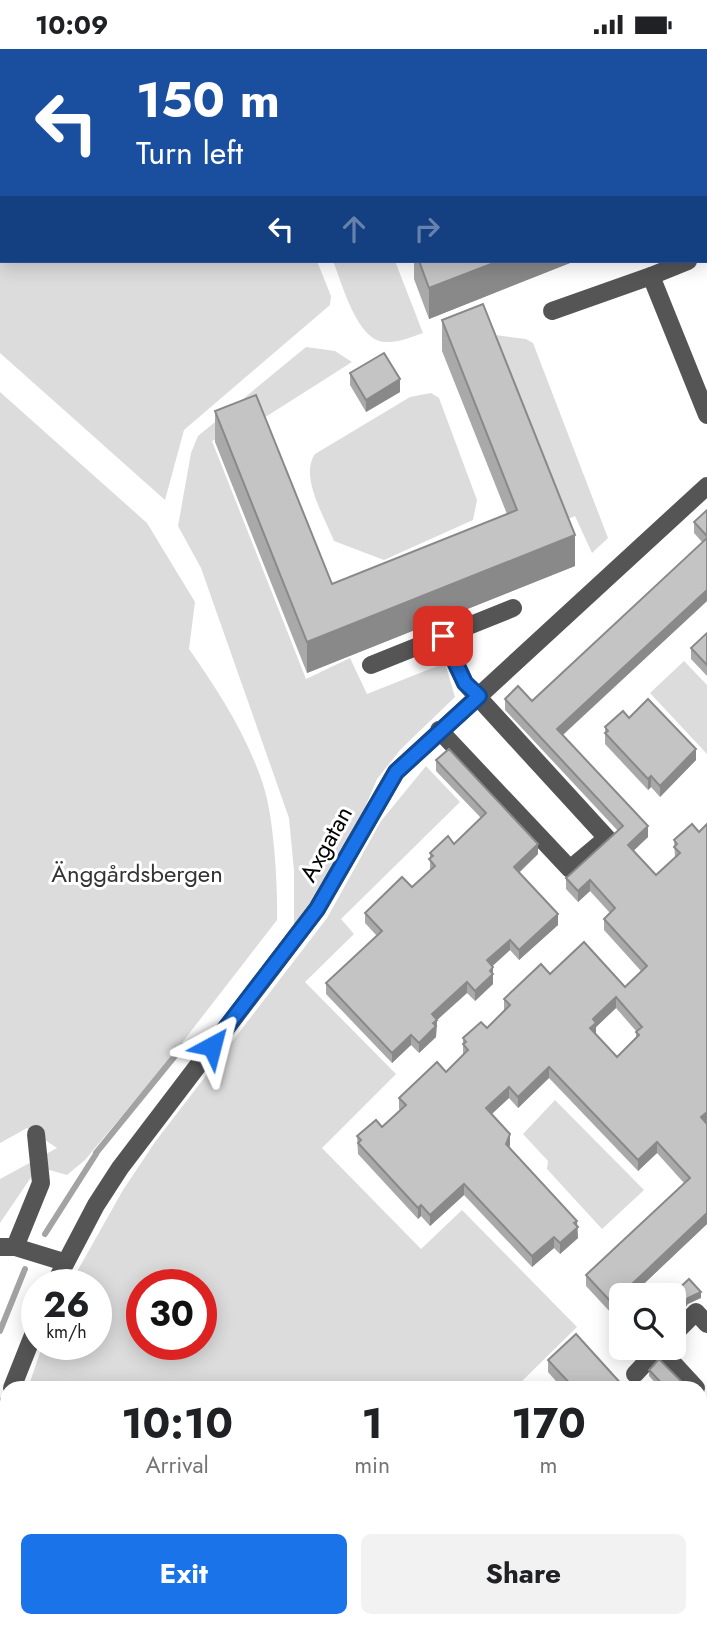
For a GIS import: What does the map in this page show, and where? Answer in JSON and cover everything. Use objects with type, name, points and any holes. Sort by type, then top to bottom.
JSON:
[{"type":"street","points":[[552,311],[683,263]]},
{"type":"street","points":[[650,276],[707,415]]},
{"type":"street","name":"Axgatan","points":[[61,1269],[120,1168],[317,909],[387,785],[407,758],[705,493]]},
{"type":"street","points":[[371,665],[513,608]]},
{"type":"street","points":[[439,730],[570,869],[607,838],[465,683],[443,636]]},
{"type":"street","points":[[36,1134],[41,1183],[7,1247],[64,1262]]},
{"type":"street","points":[[686,1322],[696,1312],[707,1324]]},
{"type":"street","points":[[15,1381],[23,1360]]},
{"type":"street","points":[[635,1374],[648,1360]]},
{"type":"street","points":[[671,1360],[690,1381]]},
{"type":"green space","points":[[0,263],[318,263],[331,296],[330,305],[184,430],[165,500],[0,353]]},
{"type":"green space","points":[[334,263],[396,263],[423,333],[395,342],[375,339],[359,322]]},
{"type":"green space","points":[[488,334],[526,339],[533,343],[608,538],[592,553],[575,516],[563,521]]},
{"type":"green space","points":[[306,347],[335,351],[352,362],[256,423],[212,441],[306,679],[350,658],[367,694],[445,663],[455,697],[401,749],[377,779],[350,844],[294,928],[294,871],[289,818],[201,568],[178,526],[191,453],[198,436]]},
{"type":"green space","name":"Änggårdsbergen","points":[[0,392],[147,523],[195,602],[189,649],[242,735],[265,791],[273,837],[277,920],[171,1057],[85,1160],[67,1175],[46,1169],[34,1173],[0,1223],[0,1179],[57,1148],[27,1128],[0,1143]]},
{"type":"green space","points":[[431,393],[439,398],[477,500],[473,520],[384,560],[334,541],[312,485],[311,463],[315,454],[410,397]]},
{"type":"green space","points":[[684,661],[707,685],[707,754],[650,693]]},
{"type":"green space","points":[[426,766],[460,802],[341,919],[354,934],[305,982],[396,1074],[322,1148],[421,1249],[462,1210],[577,1327],[522,1381],[30,1381],[38,1360],[112,1360],[112,1269],[78,1269],[123,1190],[155,1142],[327,918],[381,821]]},
{"type":"green space","points":[[555,1100],[644,1190],[602,1229],[547,1169],[548,1161],[523,1134]]},
{"type":"building","points":[[420,263],[494,263],[429,288]]},
{"type":"building","points":[[483,304],[575,535],[307,642],[215,411],[256,395],[332,584],[517,510],[442,320]]},
{"type":"building","points":[[384,353],[400,379],[366,400],[350,373]]},
{"type":"building","points":[[707,510],[707,536],[694,522]]},
{"type":"building","points":[[707,538],[707,590],[557,729],[648,826],[628,845],[656,875],[680,853],[674,847],[677,844],[674,840],[692,824],[699,832],[707,824],[707,1112],[701,1117],[707,1124],[707,1213],[633,1283],[609,1283],[609,1300],[586,1275],[690,1178],[657,1142],[638,1160],[549,1067],[518,1097],[509,1087],[486,1108],[510,1134],[506,1144],[577,1221],[574,1223],[578,1227],[560,1243],[554,1237],[532,1256],[464,1184],[430,1215],[421,1205],[418,1208],[358,1143],[361,1140],[357,1136],[376,1120],[382,1127],[406,1105],[399,1098],[437,1062],[446,1072],[468,1050],[463,1044],[466,1042],[463,1038],[481,1022],[487,1028],[510,1005],[504,999],[541,964],[550,974],[584,942],[625,987],[647,966],[604,919],[615,908],[590,880],[578,891],[566,878],[623,826],[505,699],[518,686],[532,701]],"holes":[[[616,997],[642,1027],[636,1032],[639,1035],[617,1057],[590,1028],[596,1023],[593,1019]]]},
{"type":"building","points":[[707,633],[707,665],[691,648]]},
{"type":"building","points":[[648,699],[696,749],[660,786],[651,776],[648,779],[605,733],[608,731],[605,727],[623,711],[629,718]]},
{"type":"building","points":[[449,749],[538,844],[514,867],[558,914],[519,950],[510,940],[487,960],[493,967],[490,971],[493,974],[475,991],[467,982],[432,1014],[437,1020],[433,1023],[436,1026],[419,1043],[411,1035],[392,1053],[326,983],[382,931],[365,913],[402,877],[412,887],[435,866],[429,859],[433,856],[430,853],[448,836],[454,844],[486,813],[436,760]]},
{"type":"building","points":[[689,1279],[701,1292],[686,1300],[685,1283]]},
{"type":"building","points":[[576,1334],[619,1381],[568,1381],[548,1360]]},
{"type":"building","points":[[658,1360],[681,1381],[659,1381],[649,1370]]},
{"type":"waterway","points":[[96,1153],[183,1046]]},
{"type":"waterway","points":[[45,1234],[96,1154]]},
{"type":"waterway","points":[[0,1331],[21,1279]]},
{"type":"route","points":[[212,1046],[280,961],[317,909],[396,772],[407,758],[479,696],[465,683],[443,636]]}]
